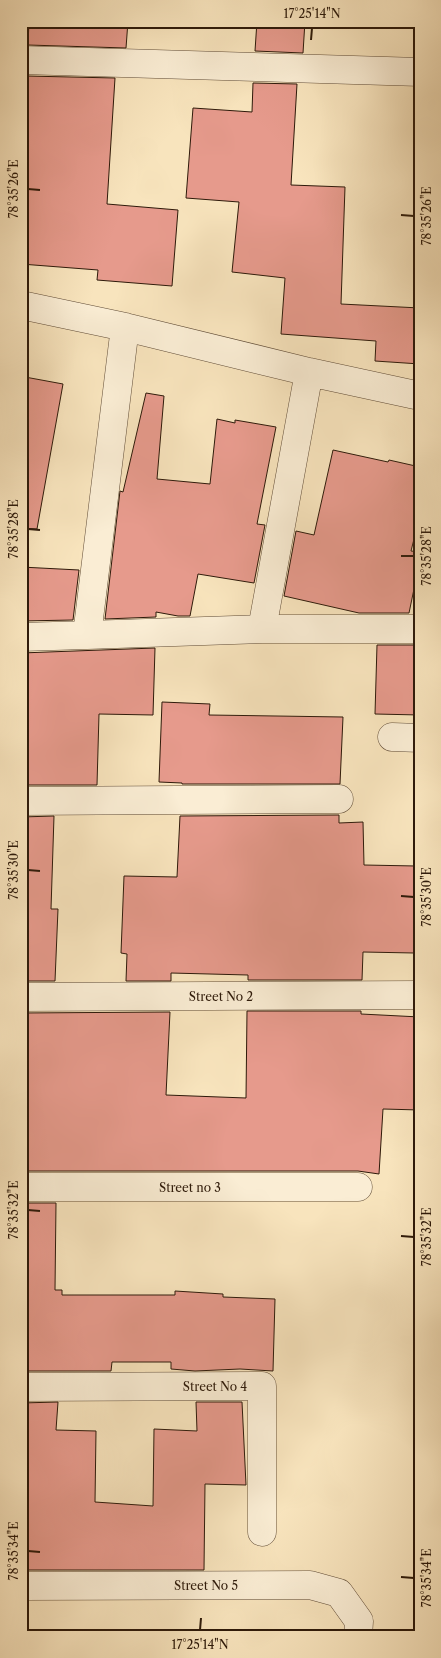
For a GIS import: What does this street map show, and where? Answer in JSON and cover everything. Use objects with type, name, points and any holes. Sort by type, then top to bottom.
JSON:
[{"type":"street","points":[[21,60],[420,72]]},
{"type":"street","points":[[21,305],[125,327],[309,372],[420,396]]},
{"type":"street","points":[[87,635],[125,327]]},
{"type":"street","points":[[262,628],[309,372]]},
{"type":"street","points":[[21,637],[262,628],[420,629]]},
{"type":"street","points":[[392,737],[420,738]]},
{"type":"street","points":[[21,801],[339,799]]},
{"type":"street","name":"Street No 2","points":[[21,997],[420,995]]},
{"type":"street","name":"Street no 3","points":[[21,1187],[358,1187]]},
{"type":"street","name":"Street No 4","points":[[21,1387],[262,1386],[262,1532]]},
{"type":"street","name":"Street No 5","points":[[21,1586],[310,1585],[339,1594],[359,1621],[358,1637]]},
{"type":"building","points":[[29,21],[128,21],[126,48],[28,45]]},
{"type":"building","points":[[257,21],[305,21],[303,53],[255,51]]},
{"type":"building","points":[[26,76],[115,78],[107,204],[178,210],[172,286],[97,280],[98,270],[21,264],[21,195]]},
{"type":"building","points":[[253,83],[297,84],[291,185],[345,187],[341,304],[420,308],[420,364],[375,361],[376,341],[281,334],[285,278],[232,272],[239,202],[186,198],[193,108],[252,112]]},
{"type":"building","points":[[25,377],[63,384],[37,529],[21,528],[21,399]]},
{"type":"building","points":[[146,393],[164,396],[157,479],[210,484],[217,419],[235,423],[235,420],[276,427],[257,524],[265,525],[254,583],[198,574],[190,616],[156,612],[156,617],[105,619],[120,491],[123,492]]},
{"type":"building","points":[[333,450],[420,467],[420,515],[411,551],[420,552],[420,560],[409,613],[359,613],[284,596],[296,531],[314,535]]},
{"type":"building","points":[[21,567],[79,570],[73,620],[21,621]]},
{"type":"building","points":[[377,645],[420,645],[420,715],[375,714]]},
{"type":"building","points":[[155,648],[153,715],[99,714],[97,785],[21,785],[21,653]]},
{"type":"building","points":[[162,702],[210,704],[209,715],[343,717],[340,784],[182,784],[159,782]]},
{"type":"building","points":[[339,815],[339,823],[363,822],[364,865],[416,866],[414,953],[363,952],[362,980],[248,980],[248,975],[171,973],[171,981],[126,981],[127,954],[121,953],[124,876],[177,877],[180,816]]},
{"type":"building","points":[[54,816],[51,909],[58,909],[55,981],[21,981],[21,817]]},
{"type":"building","points":[[247,1011],[361,1011],[361,1014],[420,1017],[420,1110],[383,1109],[379,1174],[358,1171],[21,1171],[21,1013],[170,1012],[166,1095],[246,1098]]},
{"type":"building","points":[[21,1203],[56,1203],[55,1290],[62,1290],[62,1295],[175,1295],[175,1291],[223,1294],[223,1297],[275,1299],[273,1371],[240,1369],[195,1371],[171,1369],[171,1362],[112,1362],[111,1371],[21,1371]]},
{"type":"building","points":[[58,1402],[56,1430],[96,1431],[95,1502],[153,1506],[154,1429],[197,1431],[196,1402],[242,1402],[246,1485],[205,1484],[204,1570],[21,1570],[21,1403]]}]
